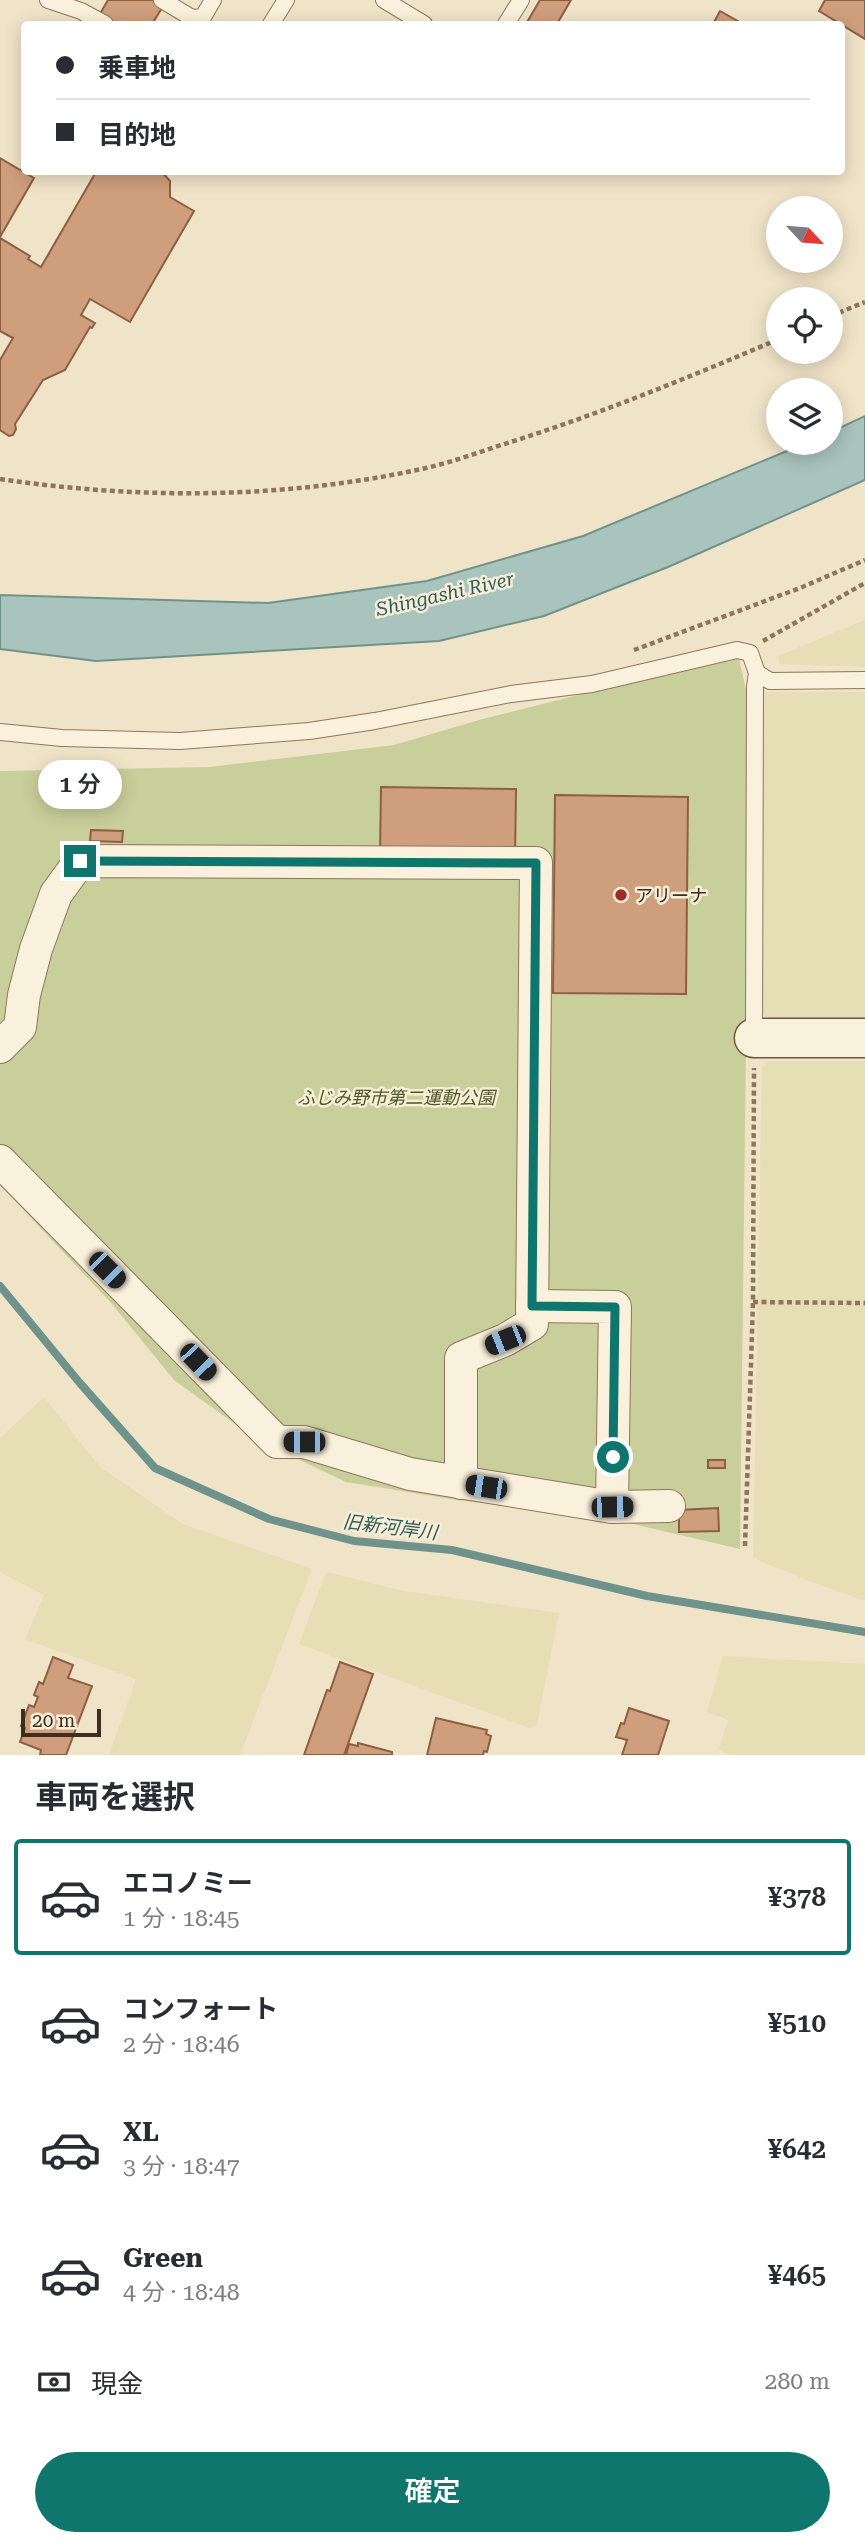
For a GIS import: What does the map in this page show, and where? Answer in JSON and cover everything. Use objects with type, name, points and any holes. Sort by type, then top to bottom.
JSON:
[{"type":"street","points":[[0,1047],[20,1027],[24,995],[36,949],[57,894],[80,861],[536,863],[532,1324],[505,1340],[461,1358],[461,1483]]},
{"type":"street","points":[[754,1038],[865,1038]]},
{"type":"street","points":[[0,1161],[277,1442],[304,1442],[410,1474],[461,1483],[612,1507],[669,1506]]},
{"type":"street","points":[[532,1306],[615,1307],[612,1507]]},
{"type":"lane","points":[[48,0],[81,11],[99,21]]},
{"type":"lane","points":[[162,0],[192,18],[203,17],[213,0]]},
{"type":"lane","points":[[273,21],[286,0]]},
{"type":"lane","points":[[384,0],[419,21]]},
{"type":"lane","points":[[508,21],[521,0]]},
{"type":"lane","points":[[0,732],[62,738],[180,741],[309,731],[375,721],[510,694],[592,684],[737,650],[750,653],[757,673],[754,1038]]},
{"type":"lane","points":[[757,673],[770,681],[865,680]]},
{"type":"path","points":[[843,311],[865,302]]},
{"type":"path","points":[[0,480],[105,491],[169,493],[240,492],[340,484],[428,467],[569,423],[667,387],[766,345]]},
{"type":"path","points":[[631,651],[800,588],[865,560]]},
{"type":"path","points":[[744,651],[865,583]]},
{"type":"path","points":[[745,1546],[753,1302],[754,1038]]},
{"type":"path","points":[[753,1302],[865,1303]]},
{"type":"shaded area","points":[[865,620],[865,667],[779,664],[778,656]]},
{"type":"shaded area","points":[[764,692],[865,692],[865,1022],[768,1021],[762,1012]]},
{"type":"shaded area","points":[[770,1061],[865,1061],[865,1601],[753,1558],[762,1066]]},
{"type":"shaded area","points":[[44,1397],[100,1467],[183,1524],[312,1569],[240,1755],[109,1755],[136,1679],[25,1639],[44,1595],[0,1572],[0,1438]]},
{"type":"shaded area","points":[[326,1572],[405,1591],[559,1613],[537,1724],[530,1728],[299,1644]]},
{"type":"shaded area","points":[[723,1656],[865,1664],[865,1755],[728,1755],[719,1749],[728,1720],[707,1712]]},
{"type":"green space","name":"ふじみ野市第二運動公園","points":[[739,659],[750,707],[740,1549],[599,1516],[457,1500],[346,1482],[257,1440],[174,1380],[112,1304],[0,1185],[0,771],[210,767],[394,745],[586,693]]},
{"type":"water","name":"Shingashi River","points":[[865,416],[865,480],[668,567],[544,616],[439,641],[96,661],[0,649],[0,595],[268,603],[427,581],[583,536],[777,455],[843,455],[843,426]]},
{"type":"building","points":[[108,0],[167,0],[154,21],[96,21]]},
{"type":"building","points":[[540,0],[571,0],[559,21],[528,21]]},
{"type":"building","points":[[825,0],[865,0],[865,39],[845,27],[845,21],[835,21],[819,11]]},
{"type":"building","points":[[720,11],[738,21],[715,21]]},
{"type":"building","points":[[0,158],[21,170],[21,175],[34,178],[0,237]]},
{"type":"building","points":[[94,175],[165,175],[170,181],[170,197],[194,211],[130,322],[90,299],[81,315],[95,323],[65,370],[43,380],[15,424],[13,435],[9,436],[0,430],[0,360],[13,338],[0,331],[0,238],[30,256],[28,259],[41,267]]},
{"type":"building","points":[[381,787],[516,789],[515,859],[380,857]]},
{"type":"building","name":"アリーナ","points":[[555,795],[688,797],[686,994],[553,993]]},
{"type":"building","points":[[91,830],[123,831],[122,842],[90,841]]},
{"type":"building","points":[[708,1460],[725,1460],[725,1468],[708,1468]]},
{"type":"building","points":[[718,1508],[719,1531],[679,1532],[679,1510]]},
{"type":"building","points":[[53,1657],[73,1665],[68,1678],[92,1686],[66,1755],[40,1755],[41,1750],[20,1742],[25,1728],[21,1726],[29,1705],[34,1707],[38,1697],[34,1695],[39,1682],[43,1684]]},
{"type":"building","points":[[340,1662],[373,1674],[344,1755],[304,1755],[327,1690],[330,1691]]},
{"type":"building","points":[[629,1708],[669,1721],[658,1755],[622,1755],[627,1740],[616,1737]]},
{"type":"building","points":[[436,1718],[487,1730],[486,1734],[491,1736],[487,1752],[484,1751],[483,1755],[427,1755]]},
{"type":"building","points":[[358,1743],[392,1752],[392,1755],[346,1755],[349,1744],[358,1746]]},
{"type":"waterway","name":"旧新河岸川","points":[[0,1286],[155,1468],[269,1519],[354,1541],[452,1550],[647,1596],[865,1632]]},
{"type":"place","name":"アリーナ","points":[[621,895]]},
{"type":"route","points":[[80,861],[536,863],[532,1306],[615,1307],[613,1457]]}]
